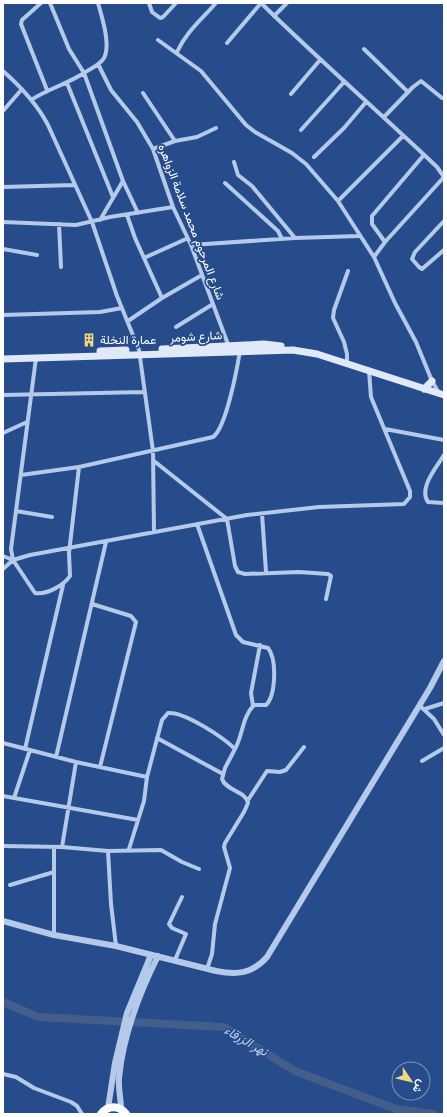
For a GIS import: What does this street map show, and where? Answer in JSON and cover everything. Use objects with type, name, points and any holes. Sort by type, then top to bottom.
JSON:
[{"type":"main road","name":"شارع شومر","points":[[3,359],[230,348],[273,344],[293,350],[317,354],[442,394]]},
{"type":"main road","name":"شارع شومر","points":[[230,348],[240,351],[293,350]]},
{"type":"main road","name":"شارع شومر","points":[[3,354],[139,352]]},
{"type":"main road","points":[[424,389],[432,381]]},
{"type":"main road","points":[[93,1114],[114,1107],[133,1114]]},
{"type":"street","points":[[41,3],[22,20],[21,24],[47,90]]},
{"type":"street","points":[[50,3],[70,48],[84,73],[123,181],[138,213]]},
{"type":"street","points":[[31,100],[47,90],[68,83],[104,59],[107,46],[98,3]]},
{"type":"street","points":[[149,3],[152,12],[160,18],[163,17],[176,3]]},
{"type":"street","points":[[177,52],[192,29],[216,3]]},
{"type":"street","points":[[227,43],[261,3],[320,60],[384,117],[444,177],[385,242],[374,257]]},
{"type":"street","points":[[274,16],[287,3]]},
{"type":"street","points":[[158,40],[177,52],[201,71],[246,125],[255,132],[292,153],[306,164],[338,201],[374,257],[395,303],[416,342],[432,381],[442,394]]},
{"type":"street","points":[[364,49],[408,92]]},
{"type":"street","points":[[291,94],[320,60]]},
{"type":"street","name":"شارع المرحوم محمد سلامة الزواهره","points":[[98,64],[112,90],[137,122],[153,149],[173,207],[186,239],[191,245],[230,348]]},
{"type":"street","points":[[3,71],[22,89],[41,112],[48,125],[74,186],[92,222],[139,352],[154,461],[154,531]]},
{"type":"street","points":[[384,117],[421,81],[442,98]]},
{"type":"street","points":[[301,130],[344,82]]},
{"type":"street","points":[[68,83],[113,197]]},
{"type":"street","points":[[3,111],[22,89]]},
{"type":"street","points":[[143,93],[175,141]]},
{"type":"street","points":[[314,157],[344,128],[366,102]]},
{"type":"street","points":[[153,149],[175,141],[197,137],[216,128]]},
{"type":"street","points":[[338,201],[403,136]]},
{"type":"street","points":[[385,242],[372,224],[372,216],[424,156]]},
{"type":"street","points":[[234,162],[238,175],[252,186],[295,238]]},
{"type":"street","points":[[100,220],[123,181]]},
{"type":"street","points":[[225,183],[278,231],[282,239]]},
{"type":"street","points":[[3,187],[74,186]]},
{"type":"street","points":[[3,222],[76,225],[173,207]]},
{"type":"street","points":[[128,215],[144,258],[162,298]]},
{"type":"street","points":[[444,221],[415,252],[412,259],[419,267],[422,268],[444,250]]},
{"type":"street","points":[[59,224],[61,267]]},
{"type":"street","points":[[191,245],[295,238],[360,236]]},
{"type":"street","points":[[144,258],[186,239]]},
{"type":"street","points":[[3,250],[37,255]]},
{"type":"street","points":[[347,364],[347,354],[344,342],[333,318],[334,310],[348,271]]},
{"type":"street","points":[[128,321],[162,298],[202,275]]},
{"type":"street","points":[[176,327],[213,304]]},
{"type":"street","points":[[3,315],[100,312],[122,308]]},
{"type":"street","points":[[21,475],[79,467],[153,452],[214,437],[219,432],[234,383],[240,351]]},
{"type":"street","points":[[36,358],[11,544],[13,560],[35,593],[40,593],[63,585]]},
{"type":"street","points":[[3,568],[13,560],[30,555],[106,542],[154,531],[227,519],[319,507],[404,504],[410,497],[410,491],[370,397],[369,371]]},
{"type":"street","points":[[3,395],[145,392]]},
{"type":"street","points":[[3,433],[28,422]]},
{"type":"street","points":[[385,430],[444,440]]},
{"type":"street","points":[[444,455],[426,485],[424,494],[428,502],[444,503]]},
{"type":"street","points":[[154,461],[227,519],[236,571],[245,574],[266,572],[328,574],[331,576],[331,581],[326,599]]},
{"type":"street","points":[[14,798],[27,750],[63,585],[71,574],[69,548],[79,467]]},
{"type":"street","points":[[16,511],[52,517]]},
{"type":"street","points":[[262,514],[266,572]]},
{"type":"street","points":[[197,524],[236,635],[243,642],[268,648],[272,655],[274,683],[268,704],[253,706]]},
{"type":"street","points":[[56,756],[106,542]]},
{"type":"street","points":[[3,556],[13,560]]},
{"type":"street","points":[[92,604],[131,616],[136,622],[100,767]]},
{"type":"street","points":[[248,800],[226,785],[222,779],[222,774],[241,738],[245,718],[253,706],[251,693],[260,645]]},
{"type":"street","points":[[3,921],[54,935],[116,946],[231,974],[244,973],[260,965],[267,957],[422,707],[444,661]]},
{"type":"street","points":[[422,707],[444,703]]},
{"type":"street","points":[[422,707],[440,727],[444,735]]},
{"type":"street","points":[[129,849],[144,801],[147,777],[157,738],[164,717],[168,713],[173,713],[219,735],[235,749]]},
{"type":"street","points":[[157,738],[222,774]]},
{"type":"street","points":[[3,742],[27,750],[76,762],[147,777]]},
{"type":"street","points":[[207,969],[212,954],[216,924],[229,877],[230,864],[225,852],[225,843],[244,812],[248,800],[267,771],[280,772],[286,770],[304,747]]},
{"type":"street","points":[[422,761],[444,748]]},
{"type":"street","points":[[62,847],[76,762]]},
{"type":"street","points":[[3,796],[138,820]]},
{"type":"street","points":[[3,846],[62,847],[108,851],[129,849],[161,850],[182,862],[199,869]]},
{"type":"street","points":[[54,847],[54,935]]},
{"type":"street","points":[[108,851],[111,904],[116,946]]},
{"type":"street","points":[[10,885],[54,872]]},
{"type":"street","points":[[175,960],[186,934],[172,928],[169,924],[182,897]]},
{"type":"street","points":[[105,1110],[130,1013],[155,955]]},
{"type":"street","points":[[123,1111],[119,1078],[126,1030]]},
{"type":"street","points":[[3,1074],[16,1077],[39,1090],[71,1102],[77,1106],[82,1114]]},
{"type":"waterway","name":"نهر الزرقاء","points":[[3,1002],[38,1017],[224,1027],[295,1071],[396,1109],[433,1114]]},
{"type":"place","name":"عمارة النخلة","points":[[89,340]]}]
